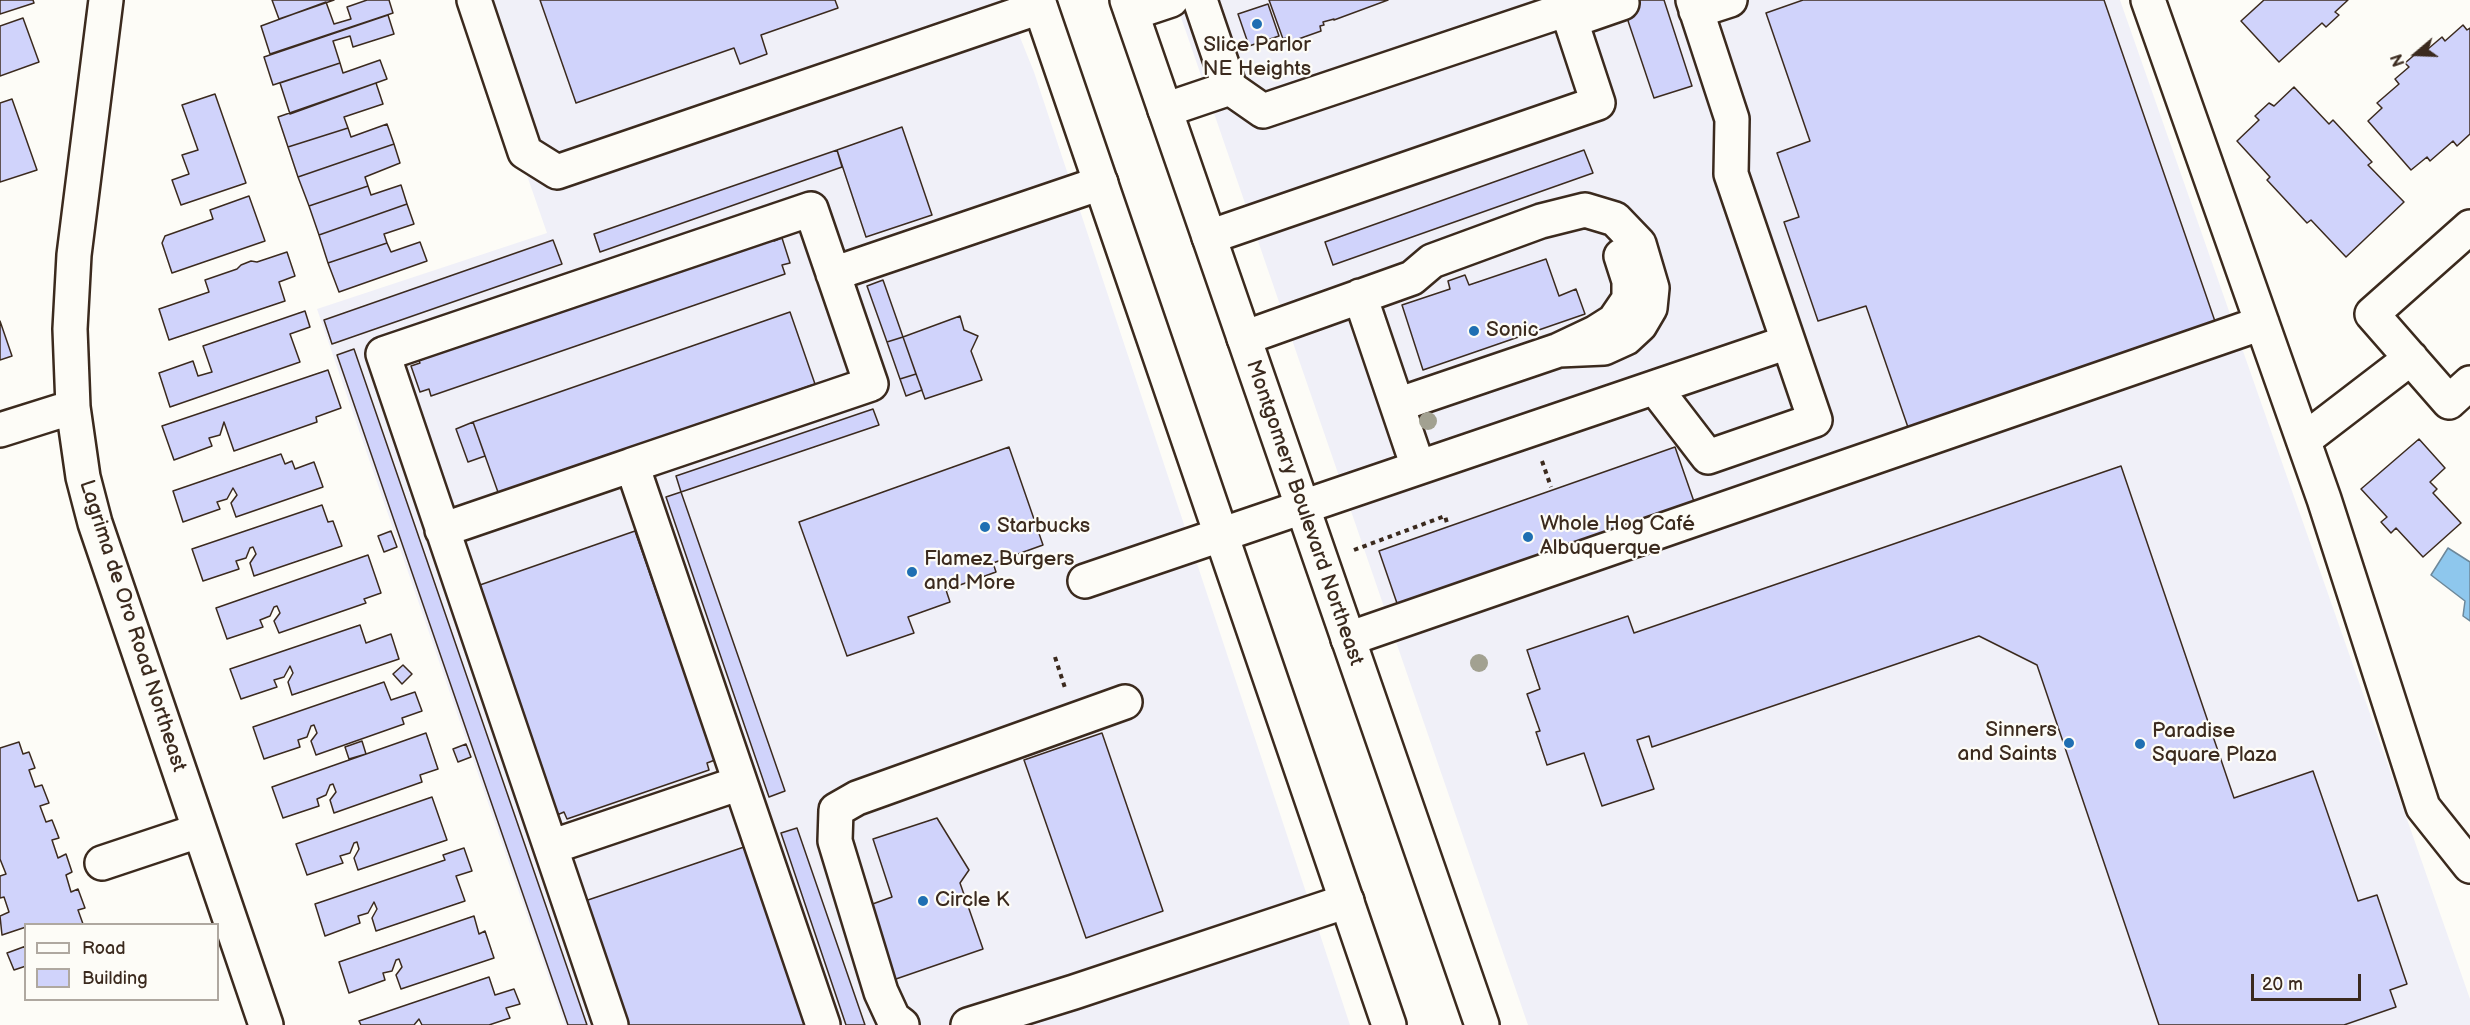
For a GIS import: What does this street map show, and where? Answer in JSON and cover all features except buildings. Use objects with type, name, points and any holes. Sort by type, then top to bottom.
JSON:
[{"type":"main road","name":"Lagrima de Oro Road Northeast","points":[[106,0],[74,255],[70,329],[73,407],[83,477],[95,523],[198,831],[266,1025]]},
{"type":"main road","points":[[474,0],[525,152],[557,172],[1039,3],[1389,1025]]},
{"type":"main road","points":[[1130,7],[1171,0]]},
{"type":"main road","points":[[1200,0],[1230,88],[1263,111],[1567,10],[1622,3]]},
{"type":"main road","points":[[1655,388],[1708,457],[1815,420],[1731,174],[1732,119],[1695,6],[1730,0]]},
{"type":"main road","points":[[2148,0],[2304,440],[2423,807],[2470,866]]},
{"type":"main road","name":"Montgomery Boulevard Northeast","points":[[1130,7],[1482,1025]]},
{"type":"main road","points":[[1209,237],[1598,103],[1567,10]]},
{"type":"main road","points":[[1166,110],[1230,88]]},
{"type":"main road","points":[[833,274],[1101,183]]},
{"type":"main road","points":[[442,530],[871,384],[811,209],[383,354],[442,530],[611,1025]]},
{"type":"main road","points":[[2470,227],[2372,314],[2449,402],[2470,383]]},
{"type":"main road","points":[[1244,338],[1412,278],[1438,279],[1564,235],[1589,231],[1605,239],[1620,252],[1629,281],[1629,299],[1614,321],[1559,350],[1397,405]]},
{"type":"main road","points":[[1360,296],[1418,467]]},
{"type":"main road","points":[[1348,639],[2262,323]]},
{"type":"main road","points":[[1085,581],[1788,342]]},
{"type":"main road","points":[[2304,440],[2411,358]]},
{"type":"main road","points":[[0,430],[73,407]]},
{"type":"main road","points":[[632,465],[823,1025]]},
{"type":"main road","points":[[902,1025],[893,1018],[881,992],[835,841],[836,810],[857,798],[1125,702]]},
{"type":"main road","points":[[550,847],[740,783]]},
{"type":"main road","points":[[102,863],[198,831]]},
{"type":"main road","points":[[968,1025],[1347,901]]},
{"type":"path","points":[[1542,460],[1551,487]]},
{"type":"path","points":[[1353,550],[1445,516],[1447,523]]},
{"type":"path","points":[[1055,657],[1065,688]]},
{"type":"shaded area","points":[[466,0],[1005,0],[1034,72],[1350,1025],[565,1025],[317,309],[547,233]]},
{"type":"shaded area","points":[[1175,0],[2120,0],[2470,999],[2470,1025],[1528,1025]]},
{"type":"water","points":[[2448,548],[2470,562],[2470,621],[2463,616],[2465,601],[2431,575]]},
{"type":"place","name":"Slice Parlor NE Heights","points":[[1257,24]]},
{"type":"place","name":"Sonic","points":[[1474,331]]},
{"type":"place","name":"Starbucks","points":[[985,527]]},
{"type":"place","name":"Whole Hog Café Albuquerque","points":[[1528,537]]},
{"type":"place","name":"Flamez Burgers and More","points":[[912,572]]},
{"type":"place","name":"Sinners and Saints","points":[[2069,743]]},
{"type":"place","name":"Paradise Square Plaza","points":[[2140,744]]},
{"type":"place","name":"Circle K","points":[[923,901]]}]
